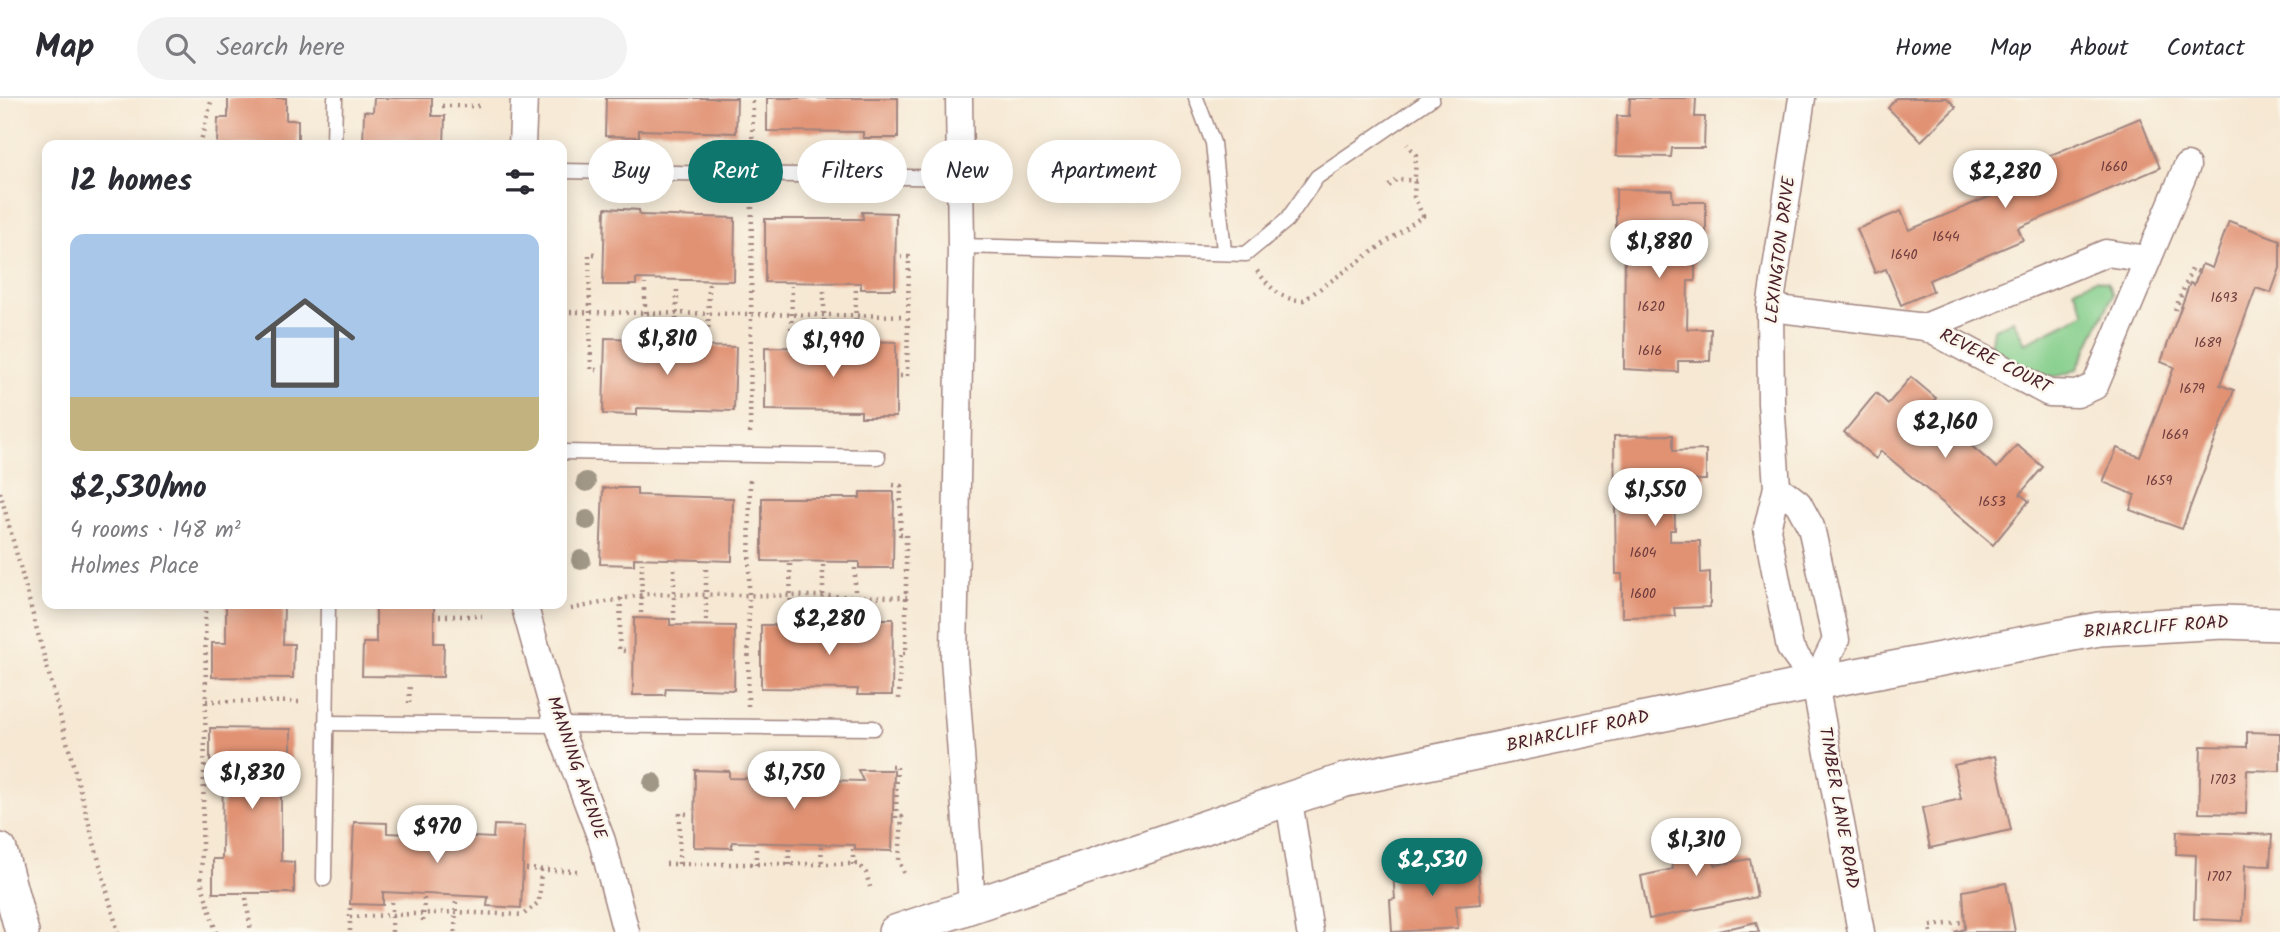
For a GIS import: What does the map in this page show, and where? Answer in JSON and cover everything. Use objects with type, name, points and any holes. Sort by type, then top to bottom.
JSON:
[{"type":"street","points":[[522,140],[524,98]]},
{"type":"street","points":[[959,98],[960,140]]},
{"type":"street","name":"LEXINGTON DRIVE","points":[[1802,98],[1770,308],[1771,403],[1777,487],[1767,529],[1789,644],[1815,683]]},
{"type":"street","name":"REVERE COURT","points":[[1770,308],[1925,327],[2049,393],[2077,394],[2095,386],[2187,166]]},
{"type":"street","points":[[961,203],[954,658],[972,904]]},
{"type":"street","name":"REVERE COURT","points":[[1925,327],[2106,253],[2148,259]]},
{"type":"street","points":[[1777,487],[1798,503],[1811,527],[1836,640],[1815,683]]},
{"type":"street","name":"MANNING AVENUE","points":[[525,609],[557,722],[602,841],[626,932]]},
{"type":"street","name":"BRIARCLIFF ROAD","points":[[895,932],[1345,780],[1815,683],[2099,629],[2223,622],[2280,624]]},
{"type":"street","name":"TIMBER LANE ROAD","points":[[1815,683],[1861,932]]},
{"type":"street","points":[[1289,801],[1310,932]]},
{"type":"street","points":[[0,850],[22,932]]},
{"type":"lane","points":[[334,140],[335,98]]},
{"type":"lane","points":[[1196,98],[1213,144],[1224,251]]},
{"type":"lane","points":[[961,246],[1224,251],[1246,254],[1287,220],[1317,177],[1432,98]]},
{"type":"lane","points":[[567,171],[921,177]]},
{"type":"lane","points":[[567,453],[878,457]]},
{"type":"lane","points":[[324,879],[328,609]]},
{"type":"lane","points":[[326,723],[557,722],[874,728]]},
{"type":"path","points":[[201,140],[212,98]]},
{"type":"path","points":[[752,140],[753,98]]},
{"type":"path","points":[[443,106],[481,106]]},
{"type":"path","points":[[1257,271],[1273,291],[1290,301],[1304,300],[1423,216],[1414,197],[1416,155],[1392,125]]},
{"type":"path","points":[[1389,186],[1398,179],[1416,181]]},
{"type":"path","points":[[750,434],[752,203]]},
{"type":"path","points":[[597,254],[589,254],[591,370],[597,370]]},
{"type":"path","points":[[900,376],[907,376],[909,257],[901,257]]},
{"type":"path","points":[[2175,310],[2192,269],[2199,272]]},
{"type":"path","points":[[645,284],[645,341]]},
{"type":"path","points":[[708,342],[709,284]]},
{"type":"path","points":[[676,341],[677,285]]},
{"type":"path","points":[[791,343],[792,285]]},
{"type":"path","points":[[824,286],[824,342]]},
{"type":"path","points":[[856,286],[856,341]]},
{"type":"path","points":[[570,312],[906,316]]},
{"type":"path","points":[[1928,417],[1936,407],[1950,418]]},
{"type":"path","points":[[748,714],[750,472]]},
{"type":"path","points":[[893,485],[901,486],[900,534],[906,534],[906,653],[900,653],[899,700]]},
{"type":"path","points":[[0,492],[118,932]]},
{"type":"path","points":[[641,613],[642,563]]},
{"type":"path","points":[[674,564],[674,621]]},
{"type":"path","points":[[706,564],[706,620]]},
{"type":"path","points":[[790,564],[791,621]]},
{"type":"path","points":[[823,565],[823,622]]},
{"type":"path","points":[[855,566],[855,619]]},
{"type":"path","points":[[571,609],[641,595],[790,594],[907,597]]},
{"type":"path","points":[[621,598],[620,650],[625,650]]},
{"type":"path","points":[[205,609],[206,701],[201,881],[216,932]]},
{"type":"path","points":[[439,616],[482,616]]},
{"type":"path","points":[[409,707],[410,683]]},
{"type":"path","points":[[206,701],[309,702]]},
{"type":"path","points":[[891,766],[897,766],[896,818],[902,817],[899,860],[905,877]]},
{"type":"path","points":[[679,864],[680,813],[687,814]]},
{"type":"path","points":[[756,845],[756,865]]},
{"type":"path","points":[[789,846],[789,865]]},
{"type":"path","points":[[821,846],[822,866]]},
{"type":"path","points":[[853,848],[853,865]]},
{"type":"path","points":[[666,864],[858,864],[866,873],[870,887]]},
{"type":"path","points":[[526,869],[577,871]]},
{"type":"path","points":[[350,917],[455,912],[523,915],[539,902],[541,870]]},
{"type":"path","points":[[423,921],[424,897]]},
{"type":"path","points":[[246,898],[251,932]]},
{"type":"path","points":[[392,898],[392,932]]},
{"type":"path","points":[[455,932],[456,899]]},
{"type":"path","points":[[349,908],[350,932]]},
{"type":"path","points":[[1931,932],[1930,926],[1964,922]]},
{"type":"green space","points":[[2096,279],[2107,282],[2113,295],[2077,369],[2064,375],[2042,376],[2021,367],[1990,347],[1993,330],[2013,320],[2025,343],[2085,313],[2074,289]]},
{"type":"building","points":[[228,98],[286,98],[286,120],[298,120],[298,140],[217,140],[218,118],[228,118]]},
{"type":"building","points":[[374,98],[432,98],[432,116],[445,116],[444,140],[363,140],[364,111],[373,112]]},
{"type":"building","points":[[606,98],[737,98],[736,133],[639,130],[639,137],[605,136]]},
{"type":"building","points":[[767,98],[898,98],[898,138],[863,138],[863,132],[767,131]]},
{"type":"building","points":[[1630,98],[1696,98],[1695,117],[1705,117],[1704,148],[1672,148],[1671,157],[1616,156],[1617,116],[1629,116]]},
{"type":"building","points":[[1896,98],[1947,98],[1956,107],[1921,141],[1888,108]]},
{"type":"building","points":[[2140,118],[2160,168],[2018,228],[2023,240],[1929,280],[1933,291],[1901,305],[1886,269],[1875,273],[1857,229],[1901,211],[1909,230],[2004,191],[1998,177]]},
{"type":"building","points":[[1616,189],[1672,190],[1673,202],[1706,202],[1706,233],[1680,233],[1679,250],[1695,250],[1695,281],[1688,281],[1687,329],[1711,329],[1710,361],[1678,361],[1678,372],[1624,369],[1625,232],[1616,232]]},
{"type":"building","points":[[605,208],[639,210],[640,215],[735,218],[734,281],[636,279],[636,285],[603,285]]},
{"type":"building","points":[[862,212],[896,213],[895,289],[861,289],[861,283],[765,282],[765,219],[863,219]]},
{"type":"building","points":[[2229,221],[2280,240],[2280,268],[2271,293],[2256,288],[2220,385],[2234,390],[2182,529],[2130,510],[2135,495],[2103,482],[2117,448],[2140,457],[2174,367],[2161,362],[2190,283],[2194,285],[2202,264],[2212,268]]},
{"type":"building","points":[[605,338],[640,339],[640,345],[736,347],[734,411],[637,408],[637,415],[603,414]]},
{"type":"building","points":[[863,341],[896,342],[896,417],[861,417],[861,411],[765,410],[765,347],[862,348]]},
{"type":"building","points":[[1911,377],[1936,398],[1923,413],[1935,423],[1942,413],[1963,431],[1960,436],[1997,468],[2017,445],[2043,467],[2020,494],[2029,501],[1993,545],[1881,451],[1876,459],[1844,432],[1876,393],[1888,404]]},
{"type":"building","points":[[1673,435],[1673,451],[1706,450],[1706,480],[1674,480],[1675,530],[1670,530],[1670,541],[1700,541],[1701,573],[1710,572],[1710,607],[1674,608],[1675,616],[1622,617],[1622,574],[1616,574],[1614,436]]},
{"type":"building","points":[[603,488],[637,488],[637,495],[733,498],[732,561],[634,558],[634,565],[600,564]]},
{"type":"building","points":[[860,492],[894,492],[893,568],[859,568],[859,562],[762,561],[762,498],[860,498]]},
{"type":"building","points":[[226,609],[284,609],[283,644],[294,644],[293,678],[212,677],[212,643],[226,643]]},
{"type":"building","points":[[376,609],[434,609],[434,643],[444,643],[443,677],[362,676],[363,643],[376,643]]},
{"type":"building","points":[[634,618],[670,619],[670,625],[735,626],[734,690],[666,688],[665,695],[633,695]]},
{"type":"building","points":[[859,619],[893,619],[892,695],[857,695],[858,689],[761,688],[761,625],[859,625]]},
{"type":"building","points":[[210,728],[291,729],[291,763],[281,763],[281,861],[294,862],[294,893],[213,893],[213,859],[222,859],[223,761],[210,761]]},
{"type":"building","points":[[2247,732],[2280,733],[2280,771],[2247,770],[2246,814],[2199,813],[2201,746],[2247,747]]},
{"type":"building","points":[[1995,756],[2011,830],[1930,848],[1922,808],[1961,799],[1954,765]]},
{"type":"building","points":[[695,770],[729,771],[729,778],[863,781],[858,770],[894,770],[892,851],[855,850],[855,845],[732,842],[732,848],[694,847]]},
{"type":"building","points":[[354,822],[387,823],[387,833],[493,838],[494,825],[525,826],[521,908],[487,906],[488,897],[383,892],[383,905],[350,904]]},
{"type":"building","points":[[1707,827],[1715,865],[1750,859],[1757,897],[1649,919],[1641,876],[1673,869],[1666,835]]},
{"type":"building","points":[[2177,831],[2272,835],[2270,866],[2245,865],[2243,921],[2194,919],[2196,855],[2176,854]]},
{"type":"building","points":[[1453,868],[1453,871],[1478,869],[1481,904],[1456,906],[1458,928],[1392,932],[1390,900],[1395,899],[1393,873]]},
{"type":"building","points":[[2006,883],[2015,932],[1954,932],[1965,929],[1963,891]]},
{"type":"building","points":[[1756,922],[1759,932],[1718,932],[1718,931]]}]
